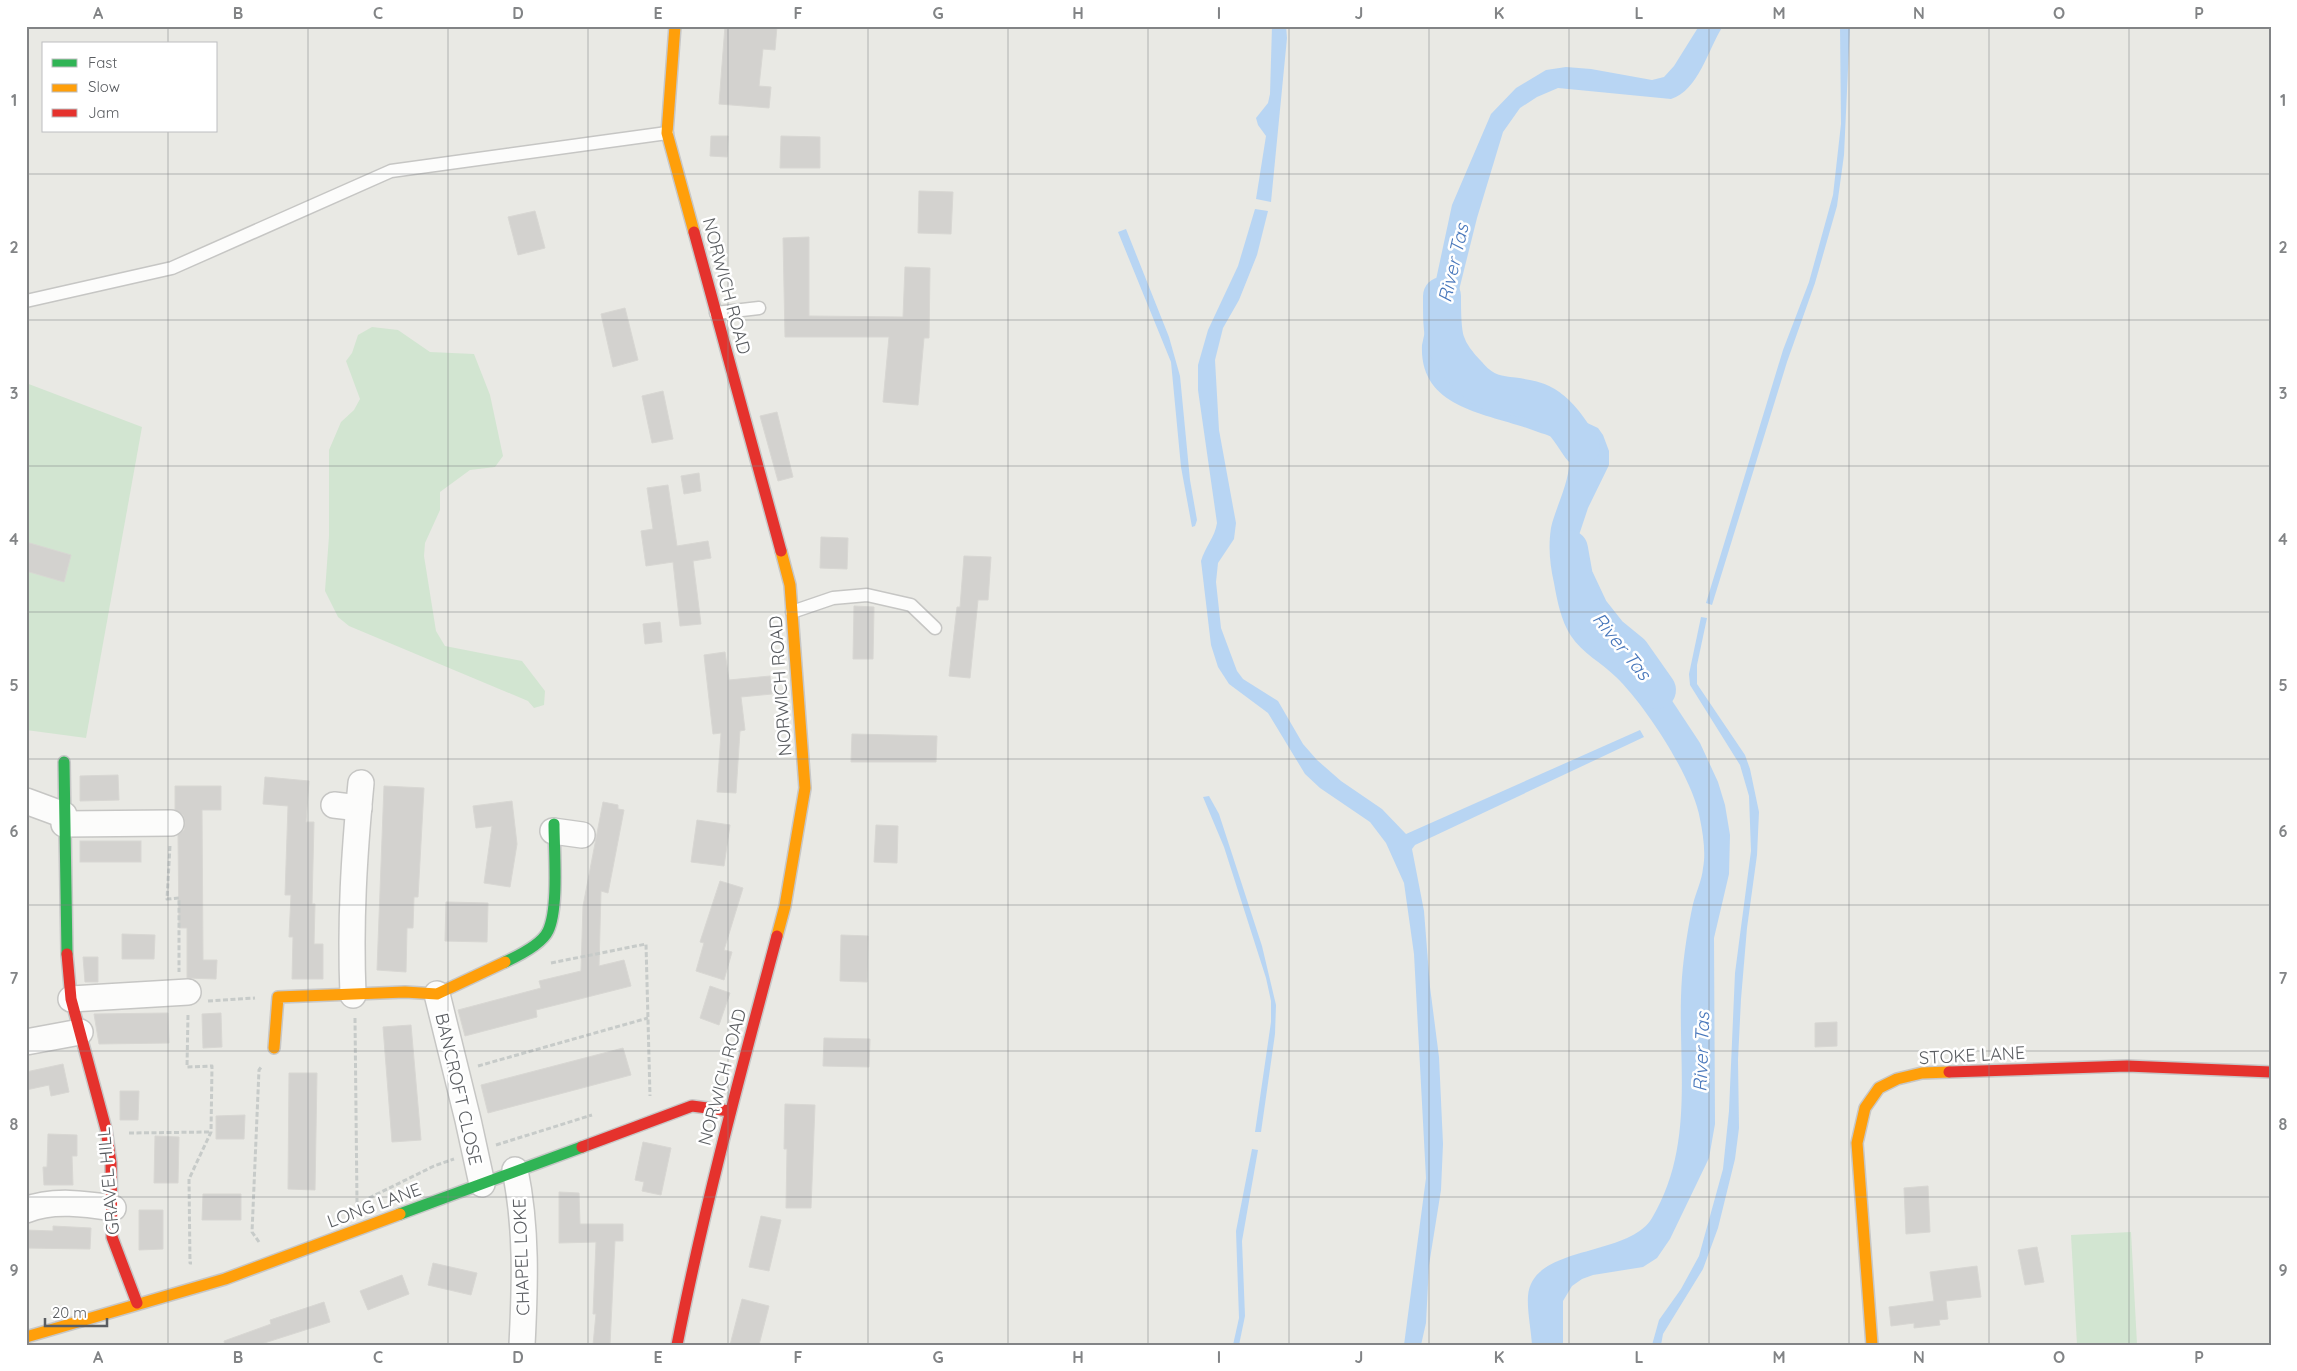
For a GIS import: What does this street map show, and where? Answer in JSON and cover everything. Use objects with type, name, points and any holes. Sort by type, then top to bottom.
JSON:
[{"type":"street","name":"NORWICH ROAD","points":[[675,26],[667,133],[790,585],[805,788],[785,906],[730,1111],[691,1274],[677,1345]]},
{"type":"street","name":"GRAVEL HILL","points":[[64,762],[65,935],[71,999],[106,1133],[113,1208],[112,1237],[137,1303]]},
{"type":"street","points":[[353,996],[352,872],[361,783]]},
{"type":"street","points":[[26,801],[64,819],[171,823]]},
{"type":"street","points":[[334,805],[359,808]]},
{"type":"street","name":"BANCROFT CLOSE","points":[[278,997],[310,994],[353,996],[405,992],[437,994],[525,953],[548,932],[554,905],[553,827],[582,835]]},
{"type":"street","name":"BANCROFT CLOSE","points":[[437,994],[482,1184]]},
{"type":"street","points":[[71,999],[185,995]]},
{"type":"street","points":[[274,1048],[278,997]]},
{"type":"street","points":[[26,1042],[80,1032]]},
{"type":"street","name":"STOKE LANE","points":[[1872,1345],[1857,1143],[1865,1108],[1879,1088],[1897,1079],[1930,1073],[2127,1066],[2271,1072]]},
{"type":"street","name":"LONG LANE","points":[[30,1339],[137,1303],[225,1278],[692,1106],[730,1111]]},
{"type":"street","name":"CHAPEL LOKE","points":[[516,1170],[521,1197],[526,1278],[522,1345]]},
{"type":"street","points":[[26,1210],[33,1207],[61,1204],[89,1204],[113,1208]]},
{"type":"lane","points":[[26,301],[172,268],[391,171],[667,133]]},
{"type":"lane","points":[[716,313],[759,308]]},
{"type":"lane","points":[[792,612],[833,598],[867,595],[911,604],[935,628]]},
{"type":"path","points":[[171,823],[167,899],[179,898],[187,1067],[212,1066],[211,1132],[189,1179],[190,1263],[198,1264]]},
{"type":"path","points":[[525,953],[532,967],[646,944],[650,1097]]},
{"type":"path","points":[[185,995],[278,997]]},
{"type":"path","points":[[353,996],[355,1010],[357,1203]]},
{"type":"path","points":[[455,1072],[648,1018]]},
{"type":"path","points":[[264,1248],[252,1232],[259,1070],[274,1048]]},
{"type":"path","points":[[106,1133],[211,1132]]},
{"type":"green space","points":[[372,327],[398,330],[430,352],[474,354],[490,395],[503,456],[495,467],[470,470],[440,492],[440,510],[425,543],[424,556],[436,631],[445,646],[522,661],[545,691],[544,705],[534,708],[528,701],[349,626],[338,617],[325,591],[329,536],[329,450],[341,422],[354,410],[360,399],[346,361],[352,353],[358,335]]},
{"type":"green space","points":[[26,383],[142,427],[86,738],[26,730]]},
{"type":"green space","points":[[2131,1232],[2137,1344],[2077,1345],[2071,1235]]},
{"type":"water","points":[[1272,26],[1286,26],[1287,38],[1271,202],[1256,199],[1266,136],[1258,125],[1256,118],[1268,103],[1270,94]]},
{"type":"water","points":[[1699,26],[1723,26],[1696,78],[1681,94],[1671,99],[1558,88],[1537,97],[1520,108],[1503,132],[1477,218],[1446,342],[1450,368],[1461,379],[1474,387],[1524,398],[1568,414],[1598,428],[1603,435],[1609,451],[1609,465],[1588,508],[1576,544],[1577,572],[1587,609],[1607,635],[1635,655],[1665,690],[1700,743],[1718,782],[1725,805],[1730,835],[1729,874],[1714,938],[1715,1124],[1709,1158],[1670,1239],[1657,1258],[1643,1267],[1593,1275],[1582,1279],[1572,1286],[1563,1301],[1563,1345],[1532,1345],[1528,1296],[1533,1279],[1546,1268],[1563,1259],[1623,1240],[1640,1231],[1652,1218],[1666,1189],[1675,1160],[1680,1130],[1682,1100],[1682,977],[1691,913],[1702,872],[1704,856],[1703,837],[1696,802],[1667,744],[1628,690],[1616,677],[1586,653],[1571,636],[1562,617],[1551,569],[1550,542],[1553,519],[1568,475],[1569,454],[1565,446],[1553,437],[1480,414],[1445,397],[1432,384],[1424,367],[1422,345],[1452,205],[1491,114],[1516,88],[1546,70],[1566,67],[1591,69],[1652,80],[1664,77],[1674,66]]},
{"type":"water","points":[[1840,26],[1850,26],[1844,155],[1837,206],[1815,283],[1787,362],[1712,605],[1706,603],[1783,350],[1809,282],[1833,195],[1841,124]]},
{"type":"water","points":[[1255,209],[1268,211],[1257,255],[1239,300],[1223,328],[1215,360],[1219,430],[1236,523],[1234,539],[1218,563],[1216,582],[1221,628],[1237,671],[1243,679],[1278,701],[1303,744],[1317,760],[1341,781],[1382,809],[1406,834],[1640,730],[1644,737],[1415,845],[1412,849],[1424,911],[1430,987],[1439,1057],[1443,1144],[1441,1190],[1429,1265],[1426,1323],[1421,1345],[1404,1345],[1426,1178],[1414,954],[1404,883],[1386,843],[1370,822],[1320,788],[1305,774],[1268,713],[1229,684],[1218,667],[1211,645],[1201,561],[1217,523],[1198,390],[1198,365],[1208,330],[1238,266]]},
{"type":"water","points":[[1126,229],[1169,337],[1180,376],[1190,480],[1197,520],[1195,526],[1192,527],[1181,467],[1171,362],[1118,232]]},
{"type":"water","points":[[1701,617],[1707,618],[1697,665],[1697,684],[1745,755],[1750,769],[1759,812],[1757,855],[1747,928],[1741,999],[1738,1060],[1739,1128],[1735,1159],[1718,1228],[1703,1269],[1663,1334],[1661,1345],[1652,1345],[1659,1320],[1681,1289],[1699,1256],[1723,1169],[1729,1111],[1735,973],[1751,851],[1749,796],[1740,765],[1690,685],[1689,674]]},
{"type":"water","points":[[1209,796],[1219,814],[1262,946],[1276,1005],[1275,1034],[1261,1132],[1255,1132],[1271,1022],[1271,1001],[1266,978],[1224,847],[1203,797]]},
{"type":"water","points":[[1252,1149],[1258,1150],[1242,1241],[1245,1316],[1239,1345],[1233,1345],[1239,1318],[1236,1231]]},
{"type":"building","points":[[725,26],[777,26],[775,50],[763,49],[759,86],[771,87],[769,108],[719,104]]},
{"type":"building","points":[[711,136],[728,136],[727,157],[710,156]]},
{"type":"building","points":[[781,136],[820,137],[820,168],[780,168]]},
{"type":"building","points":[[919,191],[953,192],[951,234],[918,233]]},
{"type":"building","points":[[535,211],[545,248],[518,255],[508,217]]},
{"type":"building","points":[[809,237],[809,316],[903,317],[905,267],[930,268],[929,338],[924,338],[918,405],[883,402],[889,337],[785,337],[783,238]]},
{"type":"building","points":[[625,308],[638,360],[613,367],[601,314]]},
{"type":"building","points":[[663,391],[673,439],[652,443],[642,396]]},
{"type":"building","points":[[777,412],[793,477],[778,481],[760,416]]},
{"type":"building","points":[[699,473],[701,491],[684,494],[681,476]]},
{"type":"building","points":[[668,485],[677,546],[708,541],[711,558],[693,561],[701,624],[680,626],[673,562],[646,566],[641,531],[653,529],[647,488]]},
{"type":"building","points":[[821,537],[848,538],[847,569],[820,568]]},
{"type":"building","points":[[26,542],[71,555],[64,582],[26,571]]},
{"type":"building","points":[[964,556],[991,557],[988,600],[978,600],[970,678],[949,676],[957,607],[960,607]]},
{"type":"building","points":[[854,606],[874,607],[873,659],[853,659]]},
{"type":"building","points":[[660,622],[662,642],[645,644],[643,624]]},
{"type":"building","points":[[725,652],[729,680],[770,676],[772,694],[741,697],[745,730],[740,731],[736,793],[717,792],[721,733],[713,734],[704,655]]},
{"type":"building","points":[[852,734],[937,736],[936,762],[851,762]]},
{"type":"building","points":[[118,775],[119,800],[80,801],[80,776]]},
{"type":"building","points":[[265,777],[309,781],[306,822],[314,822],[312,904],[315,904],[314,944],[323,944],[323,979],[292,979],[293,937],[289,937],[291,895],[285,895],[288,806],[263,804]]},
{"type":"building","points":[[175,786],[221,786],[221,810],[202,810],[203,960],[217,960],[216,979],[187,978],[187,928],[179,928],[178,835],[184,830],[185,822],[183,815],[175,810]]},
{"type":"building","points":[[384,786],[424,788],[418,897],[414,897],[413,928],[407,928],[406,972],[377,970]]},
{"type":"building","points":[[512,801],[517,844],[510,887],[484,883],[492,826],[476,828],[473,806]]},
{"type":"building","points":[[603,802],[618,805],[618,809],[624,810],[608,893],[601,891],[599,966],[624,960],[631,986],[536,1010],[537,1017],[465,1036],[458,1010],[541,988],[539,981],[581,971],[583,906]]},
{"type":"building","points":[[697,820],[730,825],[724,866],[691,862]]},
{"type":"building","points":[[876,825],[898,826],[897,863],[874,862]]},
{"type":"building","points":[[80,841],[141,841],[141,862],[80,862]]},
{"type":"building","points":[[720,881],[743,888],[724,950],[732,952],[724,980],[696,971],[704,943],[700,942]]},
{"type":"building","points":[[446,902],[488,903],[487,942],[445,941]]},
{"type":"building","points":[[122,934],[155,935],[154,959],[122,959]]},
{"type":"building","points":[[841,935],[868,936],[867,982],[840,981]]},
{"type":"building","points":[[83,957],[98,957],[98,982],[85,982]]},
{"type":"building","points":[[710,986],[730,993],[719,1025],[700,1018]]},
{"type":"building","points":[[168,1013],[169,1043],[99,1044],[94,1014]]},
{"type":"building","points":[[221,1013],[222,1047],[203,1048],[202,1014]]},
{"type":"building","points":[[1837,1022],[1837,1046],[1815,1047],[1815,1023]]},
{"type":"building","points":[[411,1025],[421,1140],[392,1142],[383,1027]]},
{"type":"building","points":[[824,1038],[870,1039],[869,1067],[823,1066]]},
{"type":"building","points":[[623,1048],[631,1075],[488,1113],[481,1085]]},
{"type":"building","points":[[63,1064],[69,1092],[51,1096],[49,1085],[26,1090],[26,1072]]},
{"type":"building","points":[[289,1073],[317,1073],[315,1190],[288,1189]]},
{"type":"building","points":[[120,1091],[139,1091],[138,1120],[120,1120]]},
{"type":"building","points":[[785,1104],[815,1105],[811,1208],[786,1208],[787,1149],[784,1149]]},
{"type":"building","points":[[245,1115],[244,1139],[216,1139],[216,1116]]},
{"type":"building","points":[[48,1134],[77,1135],[77,1156],[72,1156],[73,1185],[44,1185],[43,1167],[47,1167]]},
{"type":"building","points":[[155,1136],[179,1137],[178,1183],[154,1183]]},
{"type":"building","points":[[643,1142],[671,1148],[661,1195],[642,1191],[644,1182],[635,1180]]},
{"type":"building","points":[[1928,1186],[1930,1232],[1906,1234],[1904,1188]]},
{"type":"building","points":[[559,1192],[579,1193],[580,1224],[623,1224],[623,1241],[615,1241],[610,1345],[593,1345],[596,1314],[593,1314],[596,1242],[559,1243]]},
{"type":"building","points":[[203,1194],[241,1194],[241,1220],[202,1220]]},
{"type":"building","points":[[139,1210],[163,1210],[163,1249],[139,1250]]},
{"type":"building","points":[[761,1216],[781,1220],[769,1271],[749,1267]]},
{"type":"building","points":[[53,1226],[91,1228],[90,1249],[26,1248],[26,1230],[53,1231]]},
{"type":"building","points":[[2037,1247],[2044,1282],[2025,1285],[2018,1250]]},
{"type":"building","points":[[433,1263],[477,1273],[471,1295],[428,1285]]},
{"type":"building","points":[[1977,1266],[1981,1297],[1946,1301],[1948,1319],[1939,1320],[1940,1325],[1914,1328],[1914,1323],[1891,1326],[1889,1307],[1934,1301],[1930,1272]]},
{"type":"building","points":[[402,1275],[409,1294],[368,1310],[360,1291]]},
{"type":"building","points":[[742,1299],[769,1306],[759,1345],[730,1345]]},
{"type":"building","points":[[324,1302],[330,1322],[258,1345],[225,1345],[224,1341],[271,1324],[270,1320]]},
{"type":"waterway","name":"River Tas","points":[[1442,296],[1442,321],[1445,340],[1453,357],[1460,366],[1474,381],[1487,390],[1501,395],[1530,399],[1549,408],[1562,421],[1581,447]]},
{"type":"waterway","name":"River Tas","points":[[1569,549],[1574,577],[1590,611],[1609,635],[1631,653],[1657,690]]},
{"type":"traffic: fast","points":[[64,762],[67,954]]},
{"type":"traffic: fast","points":[[505,962],[535,945],[548,931],[554,908],[555,894],[554,824]]},
{"type":"traffic: fast","points":[[400,1214],[582,1147]]},
{"type":"traffic: slow","points":[[675,26],[667,133],[694,232]]},
{"type":"traffic: slow","points":[[777,936],[785,906],[805,788],[790,585],[781,551]]},
{"type":"traffic: slow","points":[[274,1048],[278,997],[405,992],[437,994],[505,962]]},
{"type":"traffic: slow","points":[[1872,1345],[1857,1143],[1865,1108],[1879,1088],[1897,1079],[1922,1073],[1949,1072]]},
{"type":"traffic: slow","points":[[26,1337],[225,1279],[400,1214]]},
{"type":"traffic: jam","points":[[694,232],[781,551]]},
{"type":"traffic: jam","points":[[677,1345],[711,1191],[777,936]]},
{"type":"traffic: jam","points":[[67,954],[71,999],[106,1129],[111,1163],[112,1237],[137,1303]]},
{"type":"traffic: jam","points":[[1949,1072],[2127,1066],[2271,1072]]},
{"type":"traffic: jam","points":[[582,1147],[692,1106],[730,1111]]}]
